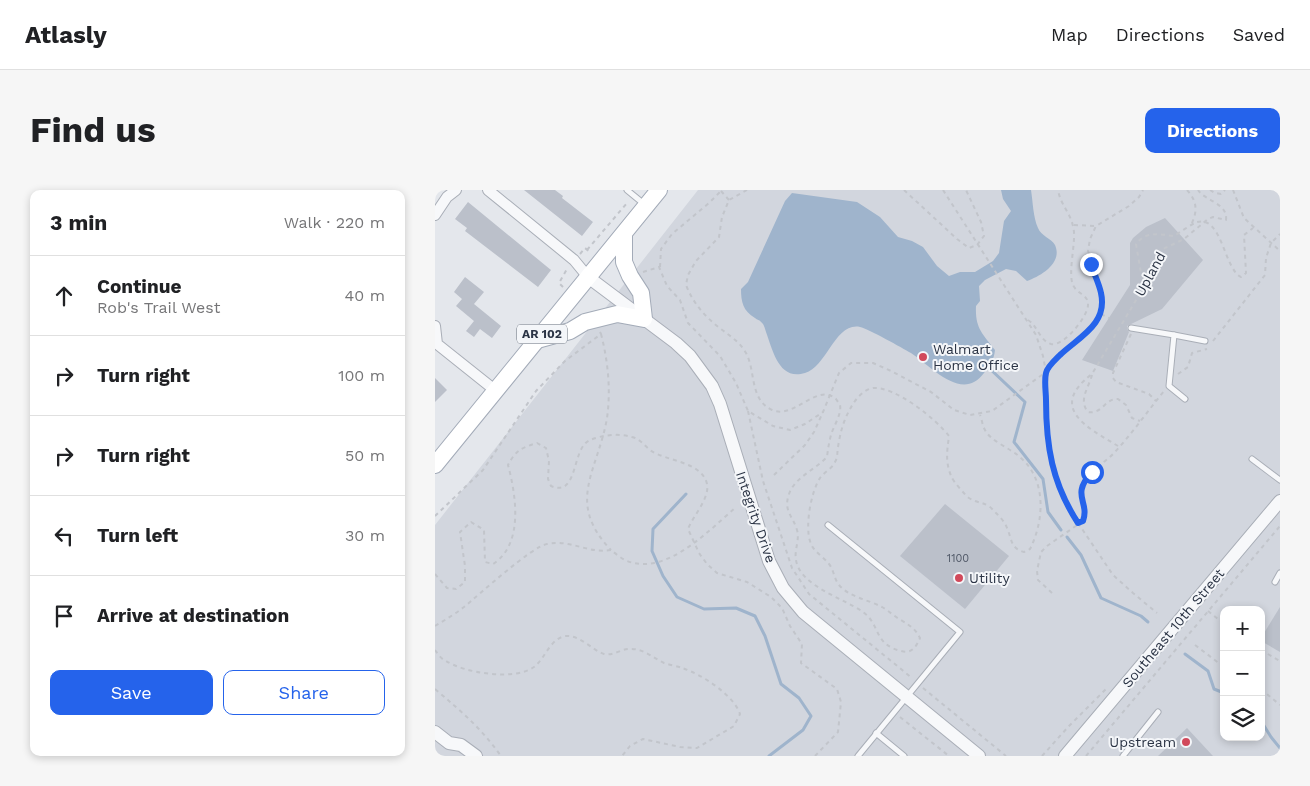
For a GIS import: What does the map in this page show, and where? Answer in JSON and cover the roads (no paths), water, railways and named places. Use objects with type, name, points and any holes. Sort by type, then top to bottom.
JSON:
[{"type":"main road","name":"AR 102","points":[[435,465],[659,190]]},
{"type":"main road","points":[[537,340],[570,331],[585,322],[617,314],[644,319],[641,293],[624,262],[624,234]]},
{"type":"street","points":[[435,216],[447,197],[457,190]]},
{"type":"street","points":[[488,190],[574,260],[589,277]]},
{"type":"street","name":"Integrity Drive","points":[[589,277],[676,343],[690,356],[712,386],[720,404],[769,561],[783,588],[803,612],[979,756]]},
{"type":"street","points":[[435,326],[437,344],[496,390]]},
{"type":"street","name":"Southeast 10th Street","points":[[1065,756],[1280,501]]},
{"type":"street","points":[[435,732],[449,742],[461,745],[476,756]]},
{"type":"street","points":[[449,742],[455,756]]},
{"type":"lane","points":[[627,190],[646,206]]},
{"type":"lane","points":[[1132,329],[1174,335],[1207,344]]},
{"type":"lane","points":[[1174,335],[1169,386],[1185,399]]},
{"type":"lane","points":[[1252,459],[1280,480]]},
{"type":"lane","points":[[828,525],[960,632],[858,756]]},
{"type":"lane","points":[[1275,582],[1280,573]]},
{"type":"lane","points":[[1123,756],[1158,712]]},
{"type":"lane","points":[[877,733],[903,756]]},
{"type":"water","points":[[1001,190],[1031,190],[1036,224],[1039,231],[1055,245],[1057,252],[1056,258],[1049,268],[1027,281],[1016,271],[1006,269],[985,280],[979,286],[980,301],[976,306],[978,325],[995,350],[990,365],[975,381],[966,384],[947,379],[911,353],[860,327],[851,327],[844,331],[813,369],[805,373],[789,373],[778,363],[763,324],[743,306],[741,289],[748,282],[785,201],[792,193],[857,202],[880,217],[898,237],[923,247],[937,266],[949,276],[960,272],[975,272],[993,261],[999,253],[1004,221],[1011,211],[1003,199]]},
{"type":"waterway","points":[[988,367],[1025,402],[1014,442],[1043,479],[1048,512],[1061,530]]},
{"type":"waterway","points":[[686,494],[653,529],[652,551],[663,576],[677,597],[704,609],[736,608],[755,616],[765,636],[781,684],[799,698],[811,716],[803,730],[769,756]]},
{"type":"waterway","points":[[1067,537],[1081,555],[1101,598],[1141,616],[1148,622]]},
{"type":"waterway","points":[[1185,654],[1208,671],[1214,689],[1220,691]]},
{"type":"waterway","points":[[1265,727],[1280,748]]},
{"type":"place","name":"Walmart Home Office","points":[[923,357]]},
{"type":"place","name":"Utility","points":[[959,578]]},
{"type":"place","name":"Upstream","points":[[1186,742]]}]
